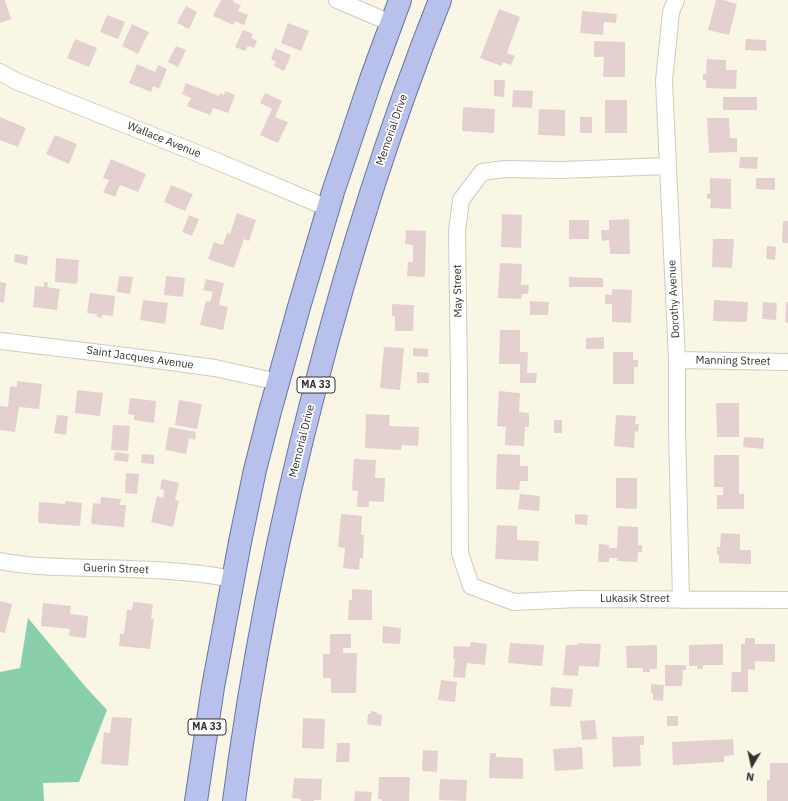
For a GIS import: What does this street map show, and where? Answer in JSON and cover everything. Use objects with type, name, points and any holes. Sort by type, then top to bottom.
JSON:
[{"type":"main road","name":"MA 33","points":[[196,801],[233,579],[255,470],[278,382],[328,208],[400,0]]},
{"type":"main road","name":"Memorial Drive","points":[[234,801],[254,667],[269,586],[286,507],[322,358],[370,195],[399,110],[440,0]]},
{"type":"street","points":[[337,0],[391,23]]},
{"type":"street","name":"Dorothy Avenue","points":[[676,0],[671,12],[664,81],[677,360],[681,600]]},
{"type":"street","name":"Wallace Avenue","points":[[0,72],[16,81],[214,160],[328,208]]},
{"type":"street","name":"May Street","points":[[485,591],[471,586],[460,553],[457,231],[461,200],[482,172],[505,170],[561,170],[668,166]]},
{"type":"street","name":"Saint Jacques Avenue","points":[[0,341],[215,368],[278,382]]},
{"type":"street","name":"Manning Street","points":[[677,360],[788,362]]},
{"type":"street","name":"Guerin Street","points":[[0,561],[40,567],[152,570],[211,575],[233,579]]},
{"type":"street","name":"Lukasik Street","points":[[485,591],[514,602],[578,599],[788,600]]},
{"type":"green space","points":[[28,618],[107,710],[79,782],[43,783],[44,801],[0,801],[0,672],[20,668]]},
{"type":"building","points":[[0,0],[5,0],[11,19],[0,23]]},
{"type":"building","points":[[221,0],[234,0],[233,2],[241,5],[238,11],[248,15],[244,25],[235,21],[233,25],[213,16]]},
{"type":"building","points":[[716,0],[723,0],[737,4],[729,35],[708,30]]},
{"type":"building","points":[[186,6],[197,12],[189,29],[177,23]]},
{"type":"building","points":[[499,9],[520,17],[507,53],[515,56],[511,65],[503,62],[501,66],[480,58]]},
{"type":"building","points":[[582,11],[617,14],[616,23],[604,22],[603,35],[580,33]]},
{"type":"building","points":[[107,15],[125,22],[118,39],[100,32]]},
{"type":"building","points":[[288,23],[309,31],[301,51],[281,43]]},
{"type":"building","points":[[132,24],[149,32],[138,54],[122,46]]},
{"type":"building","points":[[243,30],[253,34],[251,38],[257,41],[254,48],[248,46],[245,51],[235,47]]},
{"type":"building","points":[[75,39],[97,48],[89,67],[67,58]]},
{"type":"building","points":[[746,39],[766,40],[766,51],[745,50]]},
{"type":"building","points":[[594,41],[625,42],[625,77],[603,77],[604,57],[594,57]]},
{"type":"building","points":[[176,46],[186,50],[178,67],[168,62]]},
{"type":"building","points":[[275,48],[291,55],[284,71],[274,66],[276,62],[271,59]]},
{"type":"building","points":[[707,59],[726,60],[726,70],[737,70],[736,89],[706,88],[706,80],[703,80],[703,74],[706,74]]},
{"type":"building","points":[[137,64],[155,72],[158,65],[167,69],[159,89],[153,86],[151,92],[129,83]]},
{"type":"building","points":[[494,80],[505,80],[504,97],[494,96]]},
{"type":"building","points":[[186,83],[219,96],[220,93],[224,95],[225,91],[235,95],[228,113],[213,108],[210,115],[187,106],[191,98],[182,94]]},
{"type":"building","points":[[513,90],[533,91],[532,108],[512,107]]},
{"type":"building","points":[[265,93],[282,101],[275,117],[288,122],[278,143],[260,135],[272,109],[260,103]]},
{"type":"building","points":[[723,97],[757,97],[757,110],[723,110]]},
{"type":"building","points":[[605,100],[627,100],[627,133],[605,133]]},
{"type":"building","points":[[463,107],[495,109],[494,133],[462,131]]},
{"type":"building","points":[[539,109],[565,110],[565,136],[538,135]]},
{"type":"building","points":[[0,117],[26,128],[18,147],[0,140]]},
{"type":"building","points":[[580,117],[592,117],[592,133],[580,133]]},
{"type":"building","points":[[707,118],[729,118],[730,138],[737,138],[737,152],[709,153]]},
{"type":"building","points":[[55,135],[77,144],[69,164],[46,154]]},
{"type":"building","points":[[740,157],[758,157],[757,169],[739,168]]},
{"type":"building","points":[[111,159],[146,174],[138,192],[120,185],[115,197],[103,192],[109,180],[103,178]]},
{"type":"building","points":[[710,178],[731,179],[731,209],[710,208],[711,199],[707,199],[707,194],[710,193]]},
{"type":"building","points":[[756,178],[775,178],[775,190],[756,189]]},
{"type":"building","points":[[171,185],[193,194],[185,211],[164,202]]},
{"type":"building","points":[[237,213],[256,220],[249,241],[244,239],[234,268],[208,259],[214,242],[223,245],[227,233],[230,234]]},
{"type":"building","points":[[502,214],[522,215],[521,248],[501,247]]},
{"type":"building","points":[[189,215],[199,219],[192,236],[182,232]]},
{"type":"building","points":[[629,219],[630,254],[610,254],[609,240],[602,241],[601,230],[609,230],[609,220]]},
{"type":"building","points":[[569,220],[589,220],[589,239],[569,239]]},
{"type":"building","points":[[783,221],[788,221],[788,243],[782,243]]},
{"type":"building","points":[[406,230],[426,231],[425,277],[407,276],[408,262],[413,262],[413,245],[405,244]]},
{"type":"building","points":[[713,239],[734,239],[732,268],[712,267]]},
{"type":"building","points":[[767,246],[776,247],[775,260],[766,259]]},
{"type":"building","points":[[15,254],[28,256],[27,265],[14,262]]},
{"type":"building","points":[[56,258],[79,260],[77,284],[55,282]]},
{"type":"building","points":[[500,263],[522,264],[521,285],[529,285],[528,294],[522,294],[521,299],[498,298]]},
{"type":"building","points":[[119,276],[133,277],[130,294],[117,292]]},
{"type":"building","points":[[166,276],[185,278],[183,297],[164,295]]},
{"type":"building","points":[[569,277],[603,278],[603,287],[569,287]]},
{"type":"building","points":[[206,279],[224,283],[219,305],[228,307],[223,330],[200,325],[206,301],[210,302],[213,292],[203,290]]},
{"type":"building","points":[[0,282],[6,283],[4,303],[0,302]]},
{"type":"building","points":[[44,282],[48,283],[47,287],[60,289],[57,310],[33,307],[35,286],[44,287]]},
{"type":"building","points":[[612,289],[632,290],[631,323],[612,322],[612,304],[605,304],[605,294],[612,295]]},
{"type":"building","points":[[90,293],[115,296],[113,316],[102,315],[102,318],[97,317],[97,314],[87,313]]},
{"type":"building","points":[[143,300],[168,303],[165,324],[140,320]]},
{"type":"building","points":[[714,300],[748,302],[747,322],[713,321]]},
{"type":"building","points":[[530,301],[549,302],[548,315],[530,315]]},
{"type":"building","points":[[763,302],[777,303],[776,320],[762,319]]},
{"type":"building","points":[[786,302],[788,302],[788,323],[785,322]]},
{"type":"building","points":[[392,304],[414,305],[413,331],[395,331],[395,316],[392,316]]},
{"type":"building","points":[[500,330],[520,330],[520,352],[528,352],[527,373],[537,373],[536,383],[520,383],[520,364],[499,364]]},
{"type":"building","points":[[604,337],[604,349],[586,349],[586,338]]},
{"type":"building","points":[[384,347],[404,348],[400,390],[380,388]]},
{"type":"building","points":[[413,348],[428,349],[428,357],[413,356]]},
{"type":"building","points":[[613,352],[633,352],[633,360],[638,360],[638,367],[634,367],[634,384],[613,384]]},
{"type":"building","points":[[417,372],[429,373],[429,383],[417,383]]},
{"type":"building","points":[[17,381],[42,384],[39,409],[19,407],[15,432],[0,430],[0,406],[8,407],[10,386],[17,387]]},
{"type":"building","points":[[77,390],[103,393],[100,416],[75,413]]},
{"type":"building","points":[[499,391],[520,393],[519,412],[529,413],[529,427],[525,427],[524,446],[505,445],[506,427],[497,426]]},
{"type":"building","points":[[130,398],[156,401],[154,423],[134,420],[134,415],[128,414]]},
{"type":"building","points":[[179,400],[202,404],[197,429],[175,425]]},
{"type":"building","points":[[716,403],[739,403],[739,437],[717,437]]},
{"type":"building","points":[[366,414],[390,415],[389,426],[419,427],[418,446],[402,445],[401,450],[365,448]]},
{"type":"building","points":[[57,415],[68,416],[66,435],[54,433]]},
{"type":"building","points":[[616,415],[636,416],[635,424],[639,424],[638,432],[635,431],[634,448],[614,446]]},
{"type":"building","points":[[554,420],[562,420],[562,433],[554,433]]},
{"type":"building","points":[[113,425],[130,426],[128,451],[111,450]]},
{"type":"building","points":[[169,427],[196,432],[195,440],[189,438],[186,454],[165,450]]},
{"type":"building","points":[[744,437],[764,438],[763,449],[743,447]]},
{"type":"building","points":[[115,452],[129,454],[128,462],[114,460]]},
{"type":"building","points":[[142,454],[154,455],[154,464],[141,463]]},
{"type":"building","points":[[497,454],[520,455],[520,466],[528,466],[528,481],[520,481],[519,490],[496,489]]},
{"type":"building","points":[[714,455],[739,455],[739,494],[744,494],[744,509],[717,509],[717,495],[723,495],[723,487],[714,487]]},
{"type":"building","points":[[354,459],[376,460],[375,478],[385,478],[384,502],[369,501],[369,507],[357,507],[358,491],[352,490]]},
{"type":"building","points":[[126,473],[139,474],[137,494],[125,493]]},
{"type":"building","points":[[616,478],[637,478],[637,509],[616,508]]},
{"type":"building","points":[[162,479],[179,483],[175,500],[179,501],[173,527],[151,522],[157,496],[163,498],[164,490],[160,489]]},
{"type":"building","points":[[520,494],[540,496],[539,511],[518,509]]},
{"type":"building","points":[[101,497],[121,499],[120,505],[126,505],[124,527],[91,524],[93,503],[100,504]]},
{"type":"building","points":[[66,501],[82,503],[80,526],[38,523],[39,502],[65,504]]},
{"type":"building","points":[[341,514],[362,516],[361,535],[364,535],[363,558],[360,558],[359,570],[343,568],[345,548],[338,547]]},
{"type":"building","points":[[575,514],[588,515],[587,525],[575,524]]},
{"type":"building","points":[[497,525],[517,526],[517,540],[539,541],[538,561],[495,559]]},
{"type":"building","points":[[618,526],[638,527],[638,545],[642,545],[642,552],[638,552],[637,562],[617,561],[618,558],[609,558],[609,562],[598,562],[599,544],[609,545],[609,548],[617,548]]},
{"type":"building","points":[[721,533],[740,534],[740,550],[751,550],[751,564],[719,563],[717,547],[720,547]]},
{"type":"building","points":[[352,589],[372,590],[372,620],[348,620],[349,600],[352,600]]},
{"type":"building","points":[[0,601],[12,604],[5,633],[0,632]]},
{"type":"building","points":[[133,602],[153,604],[151,619],[154,619],[150,649],[119,646],[120,634],[124,634],[127,610],[132,610]]},
{"type":"building","points":[[43,603],[71,606],[70,614],[88,616],[86,638],[69,636],[70,629],[41,626]]},
{"type":"building","points":[[383,626],[401,628],[400,644],[382,643]]},
{"type":"building","points":[[330,634],[351,634],[351,648],[343,648],[343,653],[357,653],[356,693],[331,693],[331,678],[323,678],[323,654],[330,654]]},
{"type":"building","points":[[745,638],[755,638],[755,644],[775,644],[775,662],[755,661],[755,670],[748,669],[748,692],[731,692],[732,672],[741,672],[741,644],[745,644]]},
{"type":"building","points":[[471,642],[487,644],[485,665],[467,663],[465,678],[453,677],[455,659],[453,659],[454,646],[470,647]]},
{"type":"building","points":[[510,643],[544,645],[542,666],[508,663]]},
{"type":"building","points":[[578,643],[601,644],[599,667],[579,666],[578,676],[563,675],[566,645],[577,645]]},
{"type":"building","points":[[723,644],[723,665],[703,665],[703,669],[697,669],[697,666],[689,666],[689,645]]},
{"type":"building","points":[[657,645],[657,669],[650,669],[650,672],[643,672],[643,668],[627,668],[626,646]]},
{"type":"building","points":[[665,665],[686,665],[686,670],[683,670],[682,686],[665,686]]},
{"type":"building","points":[[441,680],[457,682],[455,702],[438,700]]},
{"type":"building","points":[[651,684],[664,685],[663,701],[653,700]]},
{"type":"building","points":[[551,687],[573,689],[571,707],[550,706]]},
{"type":"building","points":[[371,711],[382,715],[381,726],[367,724],[368,714],[371,714]]},
{"type":"building","points":[[667,716],[678,716],[678,726],[667,726]]},
{"type":"building","points":[[112,717],[132,718],[128,766],[101,764],[104,732],[110,733]]},
{"type":"building","points":[[303,718],[325,719],[324,749],[302,748]]},
{"type":"building","points":[[595,720],[597,739],[582,740],[580,721]]},
{"type":"building","points":[[644,736],[644,745],[640,745],[641,766],[613,767],[612,737]]},
{"type":"building","points":[[733,739],[734,755],[724,756],[724,762],[673,765],[672,742]]},
{"type":"building","points":[[337,743],[350,743],[349,762],[336,762]]},
{"type":"building","points":[[582,747],[583,769],[555,771],[553,749]]},
{"type":"building","points":[[423,750],[438,751],[437,772],[422,771]]},
{"type":"building","points":[[490,753],[496,753],[496,757],[523,758],[523,779],[489,778]]},
{"type":"building","points":[[770,763],[788,763],[788,801],[767,801],[767,780],[770,780]]},
{"type":"building","points":[[379,777],[410,777],[409,801],[382,801],[382,799],[378,799]]},
{"type":"building","points":[[294,778],[322,779],[321,800],[301,801],[301,799],[292,798]]},
{"type":"building","points":[[440,779],[467,780],[466,801],[439,800]]},
{"type":"building","points":[[355,791],[372,792],[371,801],[354,801]]}]
